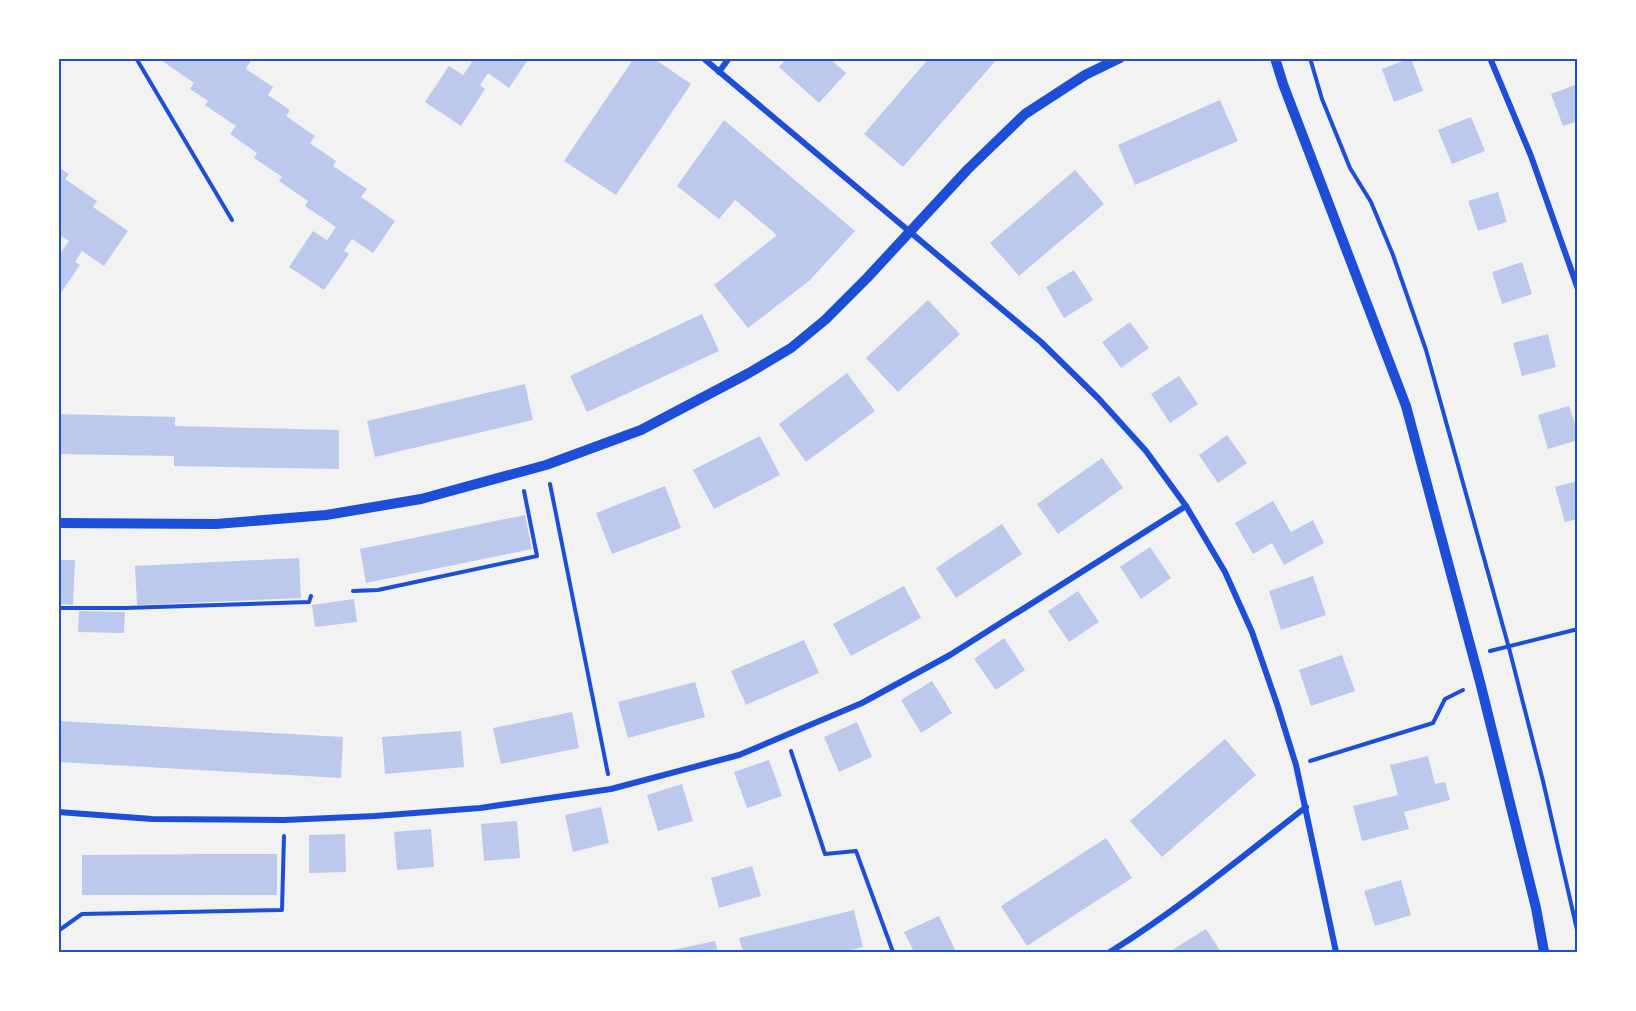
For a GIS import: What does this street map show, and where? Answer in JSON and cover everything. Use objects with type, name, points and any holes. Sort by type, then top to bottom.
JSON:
[{"type":"street","points":[[703,58],[1041,342],[1099,399],[1146,451],[1186,506],[1225,572],[1252,632],[1296,765],[1336,952]]},
{"type":"street","points":[[719,72],[729,58]]},
{"type":"street","points":[[58,523],[216,524],[326,514],[421,499],[546,465],[641,430],[791,348],[825,320],[867,278],[968,169],[1024,114],[1085,75],[1120,58]]},
{"type":"street","points":[[1275,58],[1282,84],[1406,406],[1480,682],[1536,908],[1544,952]]},
{"type":"street","points":[[1490,58],[1531,156],[1578,289]]},
{"type":"street","points":[[58,812],[152,819],[284,820],[480,808],[611,789],[739,755],[862,703],[950,655],[1186,506]]},
{"type":"street","points":[[1110,952],[1181,904],[1306,807]]},
{"type":"path","points":[[136,58],[232,220]]},
{"type":"path","points":[[1310,58],[1322,99],[1350,168],[1371,202],[1393,255],[1426,350],[1509,648],[1543,781],[1578,934]]},
{"type":"path","points":[[546,465],[611,789]]},
{"type":"path","points":[[353,591],[378,590],[537,556],[520,472]]},
{"type":"path","points":[[58,608],[309,602],[311,596]]},
{"type":"path","points":[[1472,655],[1509,648],[1578,629]]},
{"type":"path","points":[[1296,765],[1433,723],[1445,699],[1480,682]]},
{"type":"path","points":[[786,735],[825,854],[856,851],[893,952]]},
{"type":"path","points":[[58,930],[82,914],[282,910],[284,820]]},
{"type":"building","points":[[158,58],[252,58],[246,69],[273,87],[268,95],[290,110],[286,116],[315,136],[310,143],[336,161],[333,166],[367,189],[361,197],[395,221],[373,253],[352,239],[344,251],[349,254],[324,290],[289,267],[313,231],[327,240],[336,227],[305,206],[308,201],[279,181],[282,177],[254,158],[257,153],[230,134],[236,126],[205,105],[208,101],[190,89],[194,83]]},
{"type":"building","points":[[466,58],[529,58],[509,88],[488,73],[480,85],[485,89],[461,126],[425,102],[449,66],[463,75],[472,62]]},
{"type":"building","points":[[634,58],[653,58],[691,84],[616,195],[564,161]]},
{"type":"building","points":[[787,58],[829,58],[846,73],[819,103],[779,67]]},
{"type":"building","points":[[929,58],[998,58],[903,167],[864,134]]},
{"type":"building","points":[[1411,58],[1423,91],[1394,102],[1382,69]]},
{"type":"building","points":[[1578,84],[1578,121],[1563,126],[1551,94]]},
{"type":"building","points":[[1220,100],[1238,141],[1135,185],[1118,145]]},
{"type":"building","points":[[1471,117],[1485,151],[1452,164],[1438,130]]},
{"type":"building","points":[[724,120],[855,231],[809,281],[748,328],[714,285],[777,235],[735,200],[719,219],[677,186]]},
{"type":"building","points":[[58,167],[69,174],[65,179],[97,201],[93,207],[128,231],[104,266],[82,251],[75,262],[80,265],[58,297],[58,253],[60,254],[69,241],[58,234]]},
{"type":"building","points":[[1075,170],[1104,204],[1019,276],[990,243]]},
{"type":"building","points":[[1498,192],[1507,222],[1478,231],[1468,201]]},
{"type":"building","points":[[1522,262],[1532,294],[1502,304],[1492,272]]},
{"type":"building","points":[[1074,270],[1093,300],[1064,318],[1046,287]]},
{"type":"building","points":[[928,300],[960,334],[898,392],[866,358]]},
{"type":"building","points":[[702,314],[719,351],[587,412],[570,376]]},
{"type":"building","points":[[1130,322],[1149,348],[1121,368],[1102,342]]},
{"type":"building","points":[[1548,334],[1556,367],[1522,376],[1513,343]]},
{"type":"building","points":[[847,373],[875,411],[806,462],[779,424]]},
{"type":"building","points":[[1179,376],[1198,404],[1170,423],[1151,394]]},
{"type":"building","points":[[525,384],[533,420],[375,457],[367,421]]},
{"type":"building","points":[[1569,406],[1578,440],[1548,449],[1538,415]]},
{"type":"building","points":[[58,414],[175,417],[175,426],[339,430],[339,469],[174,466],[174,456],[58,454]]},
{"type":"building","points":[[1227,435],[1247,463],[1218,483],[1199,455]]},
{"type":"building","points":[[760,436],[780,475],[714,509],[693,470]]},
{"type":"building","points":[[1102,458],[1123,488],[1058,534],[1037,504]]},
{"type":"building","points":[[1578,481],[1578,519],[1565,522],[1555,487]]},
{"type":"building","points":[[665,486],[681,528],[612,554],[596,513]]},
{"type":"building","points":[[1273,501],[1291,532],[1313,520],[1324,543],[1284,565],[1272,543],[1253,554],[1235,523]]},
{"type":"building","points":[[525,515],[532,549],[366,583],[360,549]]},
{"type":"building","points":[[1002,524],[1022,554],[956,598],[936,568]]},
{"type":"building","points":[[1150,547],[1171,578],[1141,599],[1120,567]]},
{"type":"building","points":[[299,558],[301,598],[137,605],[135,566]]},
{"type":"building","points":[[58,560],[75,560],[73,605],[58,604]]},
{"type":"building","points":[[1313,576],[1326,615],[1281,630],[1269,591]]},
{"type":"building","points":[[904,586],[921,618],[851,656],[833,624]]},
{"type":"building","points":[[1078,591],[1099,622],[1069,642],[1048,611]]},
{"type":"building","points":[[354,599],[357,622],[315,627],[312,605]]},
{"type":"building","points":[[79,611],[125,612],[124,633],[78,632]]},
{"type":"building","points":[[1004,638],[1025,670],[996,690],[974,659]]},
{"type":"building","points":[[804,640],[819,673],[746,705],[731,671]]},
{"type":"building","points":[[1342,655],[1355,691],[1311,706],[1299,670]]},
{"type":"building","points":[[932,681],[952,713],[921,733],[901,700]]},
{"type":"building","points":[[695,682],[705,717],[628,738],[618,702]]},
{"type":"building","points":[[572,712],[579,748],[501,764],[493,728]]},
{"type":"building","points":[[58,721],[343,737],[341,778],[58,762]]},
{"type":"building","points":[[857,722],[872,757],[839,772],[824,737]]},
{"type":"building","points":[[461,731],[464,767],[385,774],[382,737]]},
{"type":"building","points":[[1225,739],[1256,775],[1162,857],[1130,821]]},
{"type":"building","points":[[1428,756],[1435,784],[1445,782],[1450,800],[1404,812],[1409,829],[1362,841],[1353,806],[1398,795],[1390,765]]},
{"type":"building","points":[[769,760],[782,796],[747,808],[734,772]]},
{"type":"building","points":[[682,784],[693,821],[658,831],[647,795]]},
{"type":"building","points":[[601,807],[609,843],[573,852],[565,815]]},
{"type":"building","points":[[517,821],[520,858],[484,861],[481,824]]},
{"type":"building","points":[[431,829],[434,867],[397,870],[394,832]]},
{"type":"building","points":[[345,834],[346,872],[309,873],[309,835]]},
{"type":"building","points":[[1106,838],[1132,878],[1027,946],[1001,906]]},
{"type":"building","points":[[277,854],[277,895],[82,895],[82,855]]},
{"type":"building","points":[[752,866],[761,896],[719,908],[711,878]]},
{"type":"building","points":[[1401,880],[1411,915],[1375,926],[1364,891]]},
{"type":"building","points":[[854,910],[863,947],[843,952],[743,952],[739,938]]},
{"type":"building","points":[[939,916],[956,952],[914,952],[904,932]]},
{"type":"building","points":[[1206,929],[1221,952],[1169,952]]},
{"type":"building","points":[[715,941],[718,952],[667,952],[667,951]]}]
